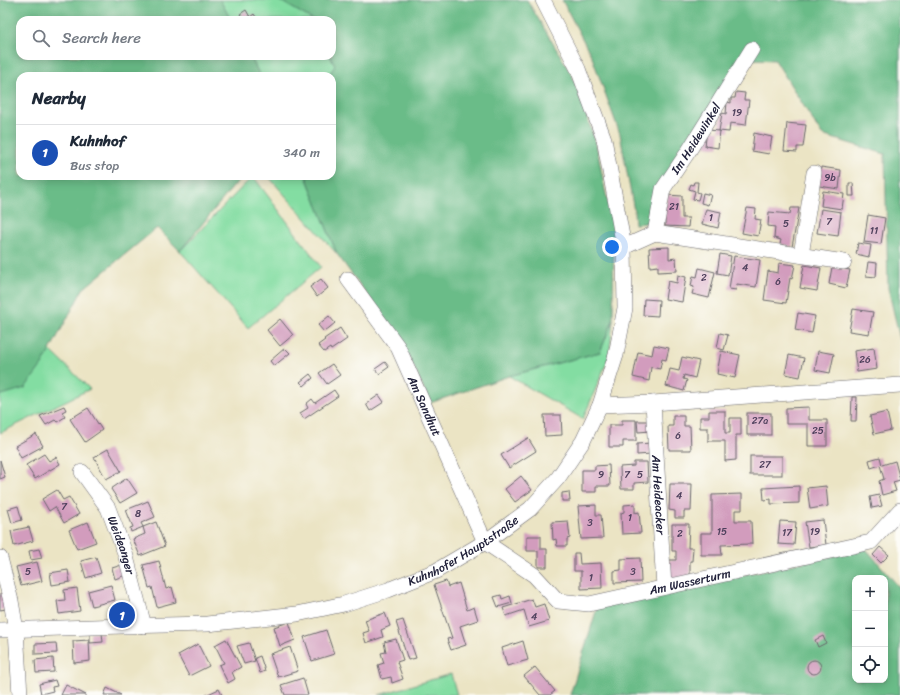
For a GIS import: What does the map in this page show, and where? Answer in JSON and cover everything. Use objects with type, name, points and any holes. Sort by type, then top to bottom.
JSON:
[{"type":"street","name":"Kuhnhofer Hauptstraße","points":[[0,630],[207,624],[297,614],[344,604],[388,590],[436,572],[485,542],[530,509],[558,478],[583,441],[600,406],[616,355],[625,308],[624,248],[604,139],[578,69],[543,0]]},
{"type":"street","name":"Im Heidewinkel","points":[[655,233],[663,189],[752,50]]},
{"type":"street","points":[[801,255],[814,173]]},
{"type":"street","points":[[624,248],[655,233],[844,262]]},
{"type":"street","name":"Am Sandhut","points":[[348,279],[398,347],[485,542]]},
{"type":"street","points":[[600,406],[900,385]]},
{"type":"street","name":"Am Heideacker","points":[[654,403],[664,587]]},
{"type":"street","name":"Weideanger","points":[[82,472],[108,508],[125,552],[144,626]]},
{"type":"street","name":"Am Wasserturm","points":[[485,542],[534,575],[558,601],[589,604],[871,542],[900,510]]},
{"type":"street","points":[[0,558],[16,630],[20,695]]},
{"type":"green space","points":[[0,0],[220,0],[229,16],[16,16],[16,60],[252,60],[258,72],[16,72],[16,180],[239,180],[180,251],[157,228],[83,289],[42,365],[25,388],[2,395],[0,394]]},
{"type":"green space","points":[[220,0],[279,0],[306,16],[229,16]]},
{"type":"green space","points":[[279,0],[527,0],[572,75],[596,143],[614,226],[613,320],[600,352],[509,376],[430,403],[402,342],[337,254],[308,180],[336,180],[336,72],[331,72],[335,66],[332,60],[336,60],[336,16],[306,16]]},
{"type":"green space","points":[[562,0],[900,0],[900,339],[888,288],[885,154],[822,135],[775,60],[751,59],[660,188],[657,222],[635,224],[620,134],[592,57]]},
{"type":"green space","points":[[252,60],[332,60],[335,66],[331,72],[258,72]]},
{"type":"green space","points":[[249,180],[256,180],[321,267],[248,328],[180,251]]},
{"type":"green space","points":[[272,180],[308,180],[337,254]]},
{"type":"green space","points":[[613,320],[609,357],[583,419],[509,376],[600,352]]},
{"type":"green space","points":[[50,350],[90,389],[0,433],[0,394],[2,395],[42,365]]},
{"type":"green space","points":[[866,549],[900,588],[900,695],[570,695],[598,605]]},
{"type":"green space","points":[[451,674],[457,695],[379,695]]},
{"type":"building","points":[[246,10],[249,16],[241,16],[240,14]]},
{"type":"building","points":[[736,92],[745,93],[744,100],[749,100],[746,125],[730,123],[729,132],[719,131],[722,113],[726,114],[727,102],[731,103],[731,98],[735,98]]},
{"type":"building","points":[[787,123],[806,125],[803,147],[797,147],[797,152],[784,151]]},
{"type":"building","points":[[707,130],[720,131],[718,148],[705,146]]},
{"type":"building","points":[[754,133],[772,137],[769,154],[752,151]]},
{"type":"building","points":[[821,167],[841,170],[839,189],[819,186]]},
{"type":"building","points":[[694,182],[698,182],[697,192],[700,193],[698,200],[693,199],[695,191],[689,189],[691,184],[693,185]]},
{"type":"building","points":[[849,183],[853,183],[854,196],[849,196]]},
{"type":"building","points":[[823,191],[844,194],[842,209],[821,206]]},
{"type":"building","points":[[703,193],[711,195],[708,205],[701,203]]},
{"type":"building","points":[[667,195],[682,196],[682,218],[689,218],[688,227],[665,226],[665,220],[663,220]]},
{"type":"building","points":[[747,208],[756,209],[755,219],[761,220],[758,236],[742,233]]},
{"type":"building","points":[[791,208],[799,208],[792,247],[780,244],[781,240],[774,238],[775,227],[768,226],[769,212],[790,214]]},
{"type":"building","points":[[706,209],[721,212],[718,228],[702,224]]},
{"type":"building","points":[[821,209],[841,212],[838,236],[817,233]]},
{"type":"building","points":[[868,215],[885,218],[881,244],[864,242]]},
{"type":"building","points":[[858,243],[871,245],[869,257],[856,254]]},
{"type":"building","points":[[669,247],[669,259],[676,258],[677,271],[658,272],[658,266],[650,267],[649,248]]},
{"type":"building","points":[[720,254],[731,256],[728,275],[717,273]]},
{"type":"building","points":[[734,256],[760,260],[756,287],[737,284],[736,290],[729,289]]},
{"type":"building","points":[[868,262],[877,263],[876,277],[866,276]]},
{"type":"building","points":[[779,263],[795,265],[792,279],[790,278],[786,303],[764,300],[768,271],[778,273]]},
{"type":"building","points":[[804,265],[821,268],[817,291],[800,288]]},
{"type":"building","points":[[832,267],[850,270],[846,288],[829,284]]},
{"type":"building","points":[[699,268],[715,272],[709,298],[692,294],[694,287],[691,286],[693,276],[697,277]]},
{"type":"building","points":[[678,275],[686,277],[682,302],[665,299],[668,281],[677,283]]},
{"type":"building","points":[[321,279],[328,288],[317,297],[310,287]]},
{"type":"building","points":[[644,299],[659,300],[658,316],[643,315]]},
{"type":"building","points":[[853,309],[873,312],[869,334],[849,331]]},
{"type":"building","points":[[798,313],[815,316],[812,333],[795,330]]},
{"type":"building","points":[[329,316],[335,323],[324,332],[318,325]]},
{"type":"building","points":[[280,319],[293,335],[280,346],[267,330]]},
{"type":"building","points":[[340,328],[347,339],[331,350],[330,348],[324,352],[318,345]]},
{"type":"building","points":[[720,333],[728,335],[724,350],[717,348]]},
{"type":"building","points":[[654,345],[669,348],[666,360],[662,359],[660,369],[651,367],[649,381],[633,377],[638,352],[652,355]]},
{"type":"building","points":[[285,348],[290,353],[274,366],[270,361]]},
{"type":"building","points":[[874,348],[877,369],[857,372],[854,351]]},
{"type":"building","points":[[721,351],[740,355],[735,378],[717,374]]},
{"type":"building","points":[[818,351],[834,354],[830,373],[815,370]]},
{"type":"building","points":[[789,355],[804,358],[800,377],[785,374]]},
{"type":"building","points":[[682,357],[699,361],[695,378],[684,375],[683,379],[687,380],[684,391],[666,386],[670,369],[679,371]]},
{"type":"building","points":[[385,362],[389,367],[379,374],[375,369]]},
{"type":"building","points":[[332,364],[340,375],[327,384],[319,373]]},
{"type":"building","points":[[310,374],[313,378],[304,386],[300,382]]},
{"type":"building","points":[[334,390],[338,396],[304,419],[300,413],[308,408],[306,404],[312,399],[315,403]]},
{"type":"building","points":[[379,395],[384,402],[370,411],[366,404]]},
{"type":"building","points":[[852,397],[857,397],[856,421],[851,421]]},
{"type":"building","points":[[64,406],[66,410],[62,412],[65,417],[57,422],[55,420],[46,425],[40,416]]},
{"type":"building","points":[[809,407],[809,420],[827,420],[827,446],[808,446],[808,424],[786,424],[786,408]]},
{"type":"building","points":[[88,408],[102,430],[85,442],[70,419]]},
{"type":"building","points":[[709,411],[725,411],[725,433],[730,433],[730,418],[741,418],[741,435],[736,435],[736,460],[725,461],[725,441],[708,441],[708,428],[700,428],[700,417],[709,417]]},
{"type":"building","points":[[887,412],[891,430],[874,434],[870,416]]},
{"type":"building","points":[[747,413],[771,413],[771,435],[747,435]]},
{"type":"building","points":[[544,415],[561,415],[562,435],[545,436]]},
{"type":"building","points":[[673,416],[684,416],[684,426],[690,426],[691,450],[669,450],[668,426],[673,426]]},
{"type":"building","points":[[622,420],[636,420],[636,441],[623,441],[623,447],[609,447],[609,425],[622,425]]},
{"type":"building","points":[[637,421],[651,421],[651,431],[638,432]]},
{"type":"building","points":[[36,434],[43,446],[21,458],[15,446]]},
{"type":"building","points":[[528,438],[536,451],[509,468],[501,455]]},
{"type":"building","points":[[651,443],[651,454],[637,455],[637,444]]},
{"type":"building","points":[[108,449],[121,471],[106,479],[94,457]]},
{"type":"building","points":[[44,454],[49,461],[56,457],[60,464],[35,479],[26,465]]},
{"type":"building","points":[[750,456],[782,456],[782,475],[750,475]]},
{"type":"building","points":[[880,457],[882,465],[895,461],[900,480],[893,482],[896,491],[882,495],[879,481],[884,479],[880,465],[871,468],[869,460]]},
{"type":"building","points":[[0,460],[5,477],[0,479]]},
{"type":"building","points":[[634,462],[647,462],[648,482],[634,483],[634,489],[621,489],[620,467],[634,466]]},
{"type":"building","points":[[609,465],[610,486],[596,486],[596,492],[582,492],[582,470],[595,470],[595,466]]},
{"type":"building","points":[[521,476],[532,490],[515,502],[505,489]]},
{"type":"building","points":[[127,478],[137,493],[120,503],[111,489]]},
{"type":"building","points":[[670,484],[692,484],[691,511],[684,511],[684,518],[675,518],[675,511],[669,510]]},
{"type":"building","points":[[799,486],[799,503],[771,504],[771,499],[764,500],[763,488]]},
{"type":"building","points":[[826,486],[828,506],[810,509],[807,488]]},
{"type":"building","points":[[57,490],[63,500],[69,497],[79,514],[64,523],[55,507],[49,511],[42,499]]},
{"type":"building","points":[[569,492],[570,501],[562,501],[562,493]]},
{"type":"building","points":[[742,494],[742,510],[735,510],[735,521],[751,521],[752,544],[721,545],[722,555],[701,555],[701,533],[712,533],[712,495]]},
{"type":"building","points":[[879,495],[882,506],[872,508],[870,497]]},
{"type":"building","points":[[148,501],[155,517],[141,523],[143,527],[131,532],[130,528],[133,527],[126,510]]},
{"type":"building","points":[[635,504],[635,513],[639,512],[641,533],[622,534],[621,513],[624,512],[624,505]]},
{"type":"building","points":[[596,505],[596,515],[601,515],[603,538],[581,539],[578,506]]},
{"type":"building","points":[[18,506],[22,520],[12,523],[8,509]]},
{"type":"building","points":[[823,520],[826,545],[809,547],[805,522]]},
{"type":"building","points":[[568,521],[570,538],[567,539],[567,546],[557,546],[556,539],[553,540],[552,522]]},
{"type":"building","points":[[780,521],[796,522],[794,545],[778,544]]},
{"type":"building","points":[[88,522],[96,542],[77,549],[69,530]]},
{"type":"building","points":[[156,522],[165,546],[140,556],[133,539],[145,534],[143,527]]},
{"type":"building","points":[[672,524],[689,524],[688,548],[693,548],[692,561],[690,561],[690,582],[669,581],[669,560],[676,560],[676,551],[672,551]]},
{"type":"building","points":[[29,527],[33,541],[14,546],[11,531]]},
{"type":"building","points":[[527,536],[541,536],[541,549],[547,549],[547,567],[538,567],[538,551],[527,551]]},
{"type":"building","points":[[880,547],[889,555],[881,563],[873,555]]},
{"type":"building","points":[[39,549],[42,558],[31,560],[29,551]]},
{"type":"building","points":[[574,553],[579,553],[580,564],[601,563],[602,588],[581,589],[581,571],[574,571]]},
{"type":"building","points":[[96,557],[101,573],[86,578],[81,561]]},
{"type":"building","points":[[640,558],[641,582],[614,583],[614,571],[621,570],[621,559]]},
{"type":"building","points":[[159,561],[166,589],[172,587],[176,602],[157,607],[152,587],[149,588],[143,565]]},
{"type":"building","points":[[37,562],[42,581],[21,586],[16,567]]},
{"type":"building","points":[[122,565],[126,575],[115,579],[112,568]]},
{"type":"building","points":[[68,570],[70,582],[52,585],[50,573]]},
{"type":"building","points":[[446,581],[448,587],[459,583],[467,610],[474,607],[478,620],[460,626],[466,645],[451,650],[447,639],[452,638],[434,585]]},
{"type":"building","points":[[111,585],[115,600],[92,606],[88,591]]},
{"type":"building","points":[[77,588],[80,611],[59,614],[57,601],[65,600],[64,590]]},
{"type":"building","points":[[0,594],[5,594],[6,609],[0,610]]},
{"type":"building","points":[[501,595],[502,599],[510,596],[512,603],[498,607],[494,597]]},
{"type":"building","points":[[532,599],[535,607],[544,604],[549,621],[529,627],[524,610],[506,616],[503,608]]},
{"type":"building","points":[[385,613],[390,626],[381,630],[383,637],[366,643],[363,633],[369,631],[365,620]]},
{"type":"building","points":[[403,620],[416,658],[408,660],[396,622]]},
{"type":"building","points":[[289,622],[295,640],[280,646],[274,627]]},
{"type":"building","points":[[326,630],[334,654],[312,661],[304,637]]},
{"type":"building","points":[[90,633],[102,633],[103,642],[90,643]]},
{"type":"building","points":[[823,636],[826,643],[818,647],[815,640]]},
{"type":"building","points":[[226,639],[241,667],[232,672],[235,679],[228,683],[219,665],[224,663],[215,645]]},
{"type":"building","points":[[396,639],[403,660],[397,662],[403,679],[392,683],[391,677],[382,679],[378,665],[384,663],[381,653],[386,652],[384,642]]},
{"type":"building","points":[[89,640],[90,661],[74,663],[73,641]]},
{"type":"building","points":[[523,641],[528,660],[507,666],[502,648]]},
{"type":"building","points":[[56,643],[57,653],[35,654],[35,644]]},
{"type":"building","points":[[249,643],[255,661],[244,664],[237,646]]},
{"type":"building","points":[[198,644],[209,666],[189,676],[178,655]]},
{"type":"building","points":[[290,647],[298,671],[278,677],[270,654]]},
{"type":"building","points":[[260,656],[265,671],[260,673],[255,658]]},
{"type":"building","points":[[53,658],[54,672],[36,673],[35,660]]},
{"type":"building","points":[[814,660],[819,662],[821,667],[819,672],[814,674],[809,672],[807,667],[809,662]]},
{"type":"building","points":[[535,667],[555,691],[550,695],[540,695],[524,676]]},
{"type":"building","points":[[303,678],[308,695],[285,695],[281,685]]},
{"type":"building","points":[[55,680],[57,686],[52,687],[53,691],[41,694],[39,684]]},
{"type":"building","points":[[66,685],[86,695],[61,695]]},
{"type":"building","points":[[107,688],[121,695],[104,695]]},
{"type":"building","points":[[219,689],[222,695],[206,695]]},
{"type":"place","name":"Kuhnhof","points":[[122,615]]}]
